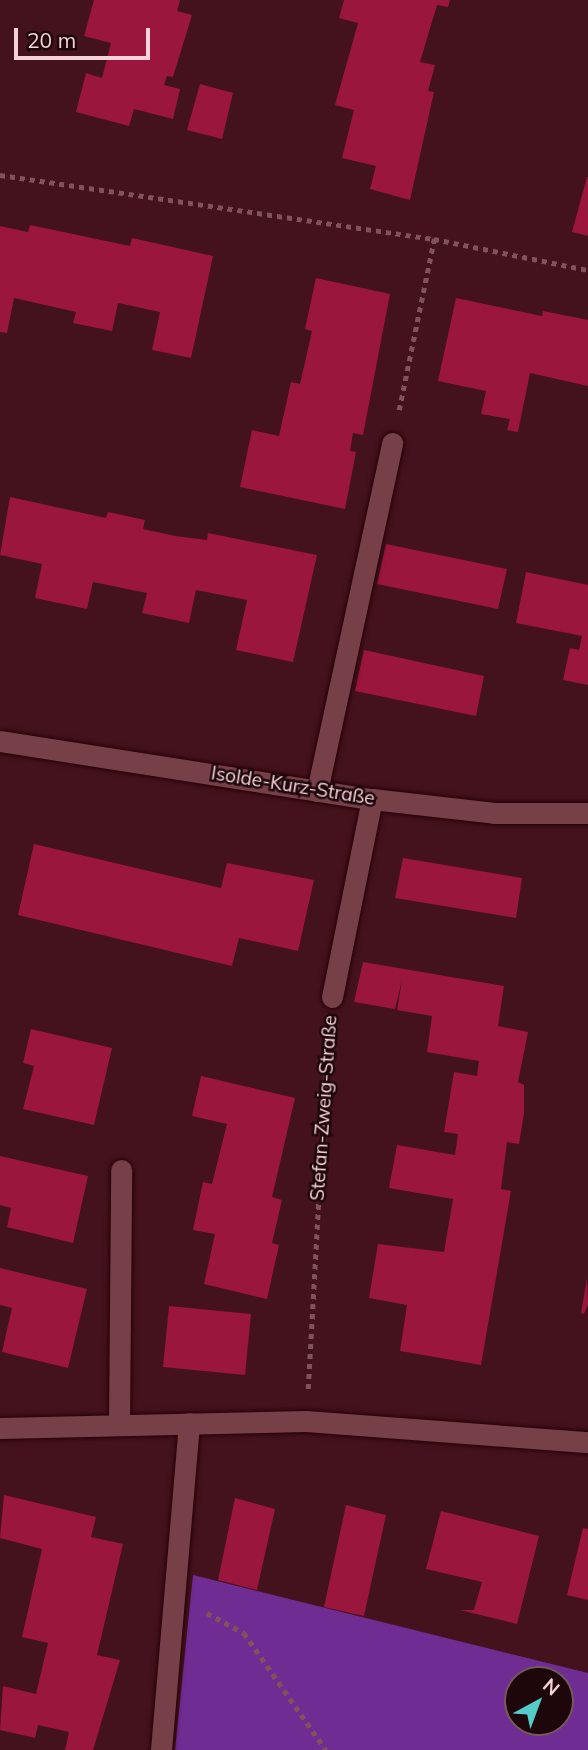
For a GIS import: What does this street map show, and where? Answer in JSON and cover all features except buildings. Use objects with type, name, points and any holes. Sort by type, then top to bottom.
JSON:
[{"type":"street","points":[[317,791],[392,443]]},
{"type":"street","name":"Isolde-Kurz-Straße","points":[[0,741],[372,799],[494,813],[588,813]]},
{"type":"street","name":"Stefan-Zweig-Straße","points":[[332,997],[372,799]]},
{"type":"street","points":[[119,1423],[121,1170]]},
{"type":"street","points":[[0,1428],[119,1423],[306,1421],[588,1442]]},
{"type":"street","points":[[161,1750],[177,1598],[189,1423]]},
{"type":"path","points":[[0,174],[434,240],[588,270]]},
{"type":"path","points":[[392,443],[434,240]]},
{"type":"path","name":"Stefan-Zweig-Straße","points":[[306,1421],[324,1065],[332,997]]},
{"type":"path","points":[[177,1598],[244,1633],[326,1750]]},
{"type":"shaded area","points":[[193,1575],[560,1666],[504,1666],[504,1736],[574,1736],[574,1670],[588,1673],[588,1750],[175,1750]]}]
